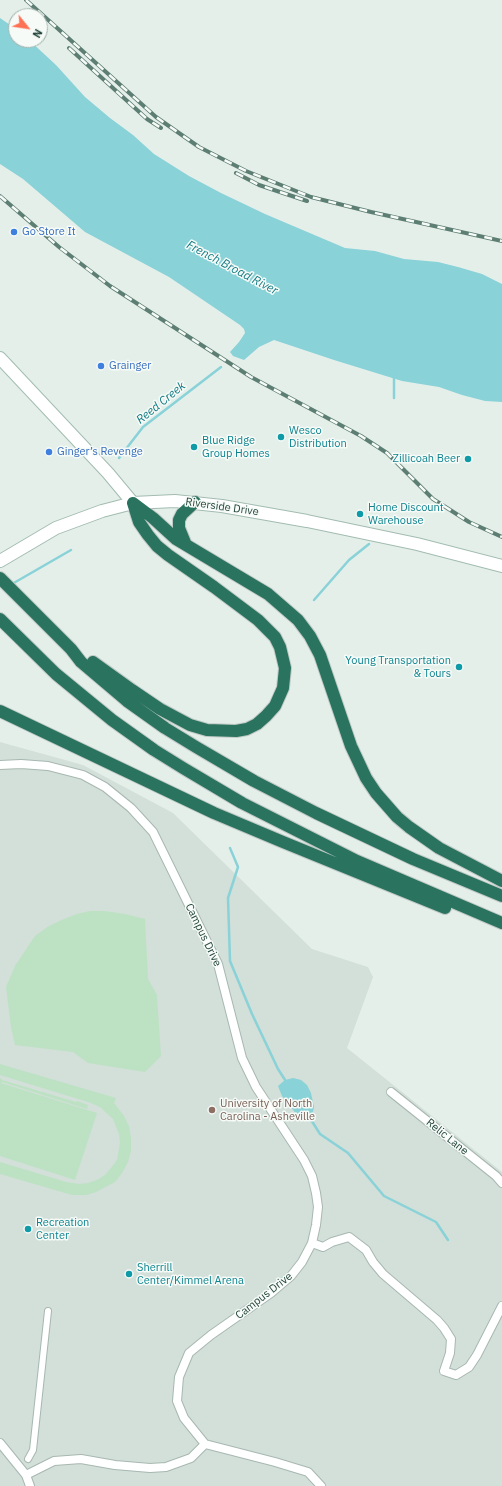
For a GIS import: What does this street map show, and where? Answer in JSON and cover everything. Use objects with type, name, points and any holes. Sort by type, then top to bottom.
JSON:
[{"type":"highway","points":[[186,545],[179,528],[180,520],[182,514],[195,502]]},
{"type":"highway","points":[[133,503],[153,518],[176,539],[278,602],[298,620],[306,630],[320,655],[351,746],[366,778],[376,793],[397,817],[439,848],[502,881]]},
{"type":"highway","points":[[71,649],[88,657],[126,686],[160,709],[190,725],[207,730],[236,731],[247,729],[257,724],[274,706],[284,688],[285,668],[280,647],[275,637],[258,620],[157,546],[139,522],[133,503]]},
{"type":"highway","points":[[0,578],[71,649],[82,662],[127,701],[190,743],[254,781],[374,841],[412,859],[502,896]]},
{"type":"highway","points":[[0,619],[56,674],[112,720],[154,750],[183,768],[242,803],[357,861],[502,923]]},
{"type":"highway","points":[[0,711],[214,813],[502,931]]},
{"type":"main road","points":[[0,358],[108,473],[133,503]]},
{"type":"main road","name":"Riverside Drive","points":[[0,561],[56,528],[102,511],[133,503],[175,501],[222,506],[299,520],[417,544],[502,566]]},
{"type":"street","name":"Campus Drive","points":[[0,765],[21,764],[48,766],[83,776],[105,787],[131,808],[153,832],[218,964],[242,1058],[256,1087],[304,1160],[312,1176],[318,1207],[316,1225],[312,1243],[302,1262],[291,1276],[271,1293],[211,1335],[189,1353],[179,1377],[177,1401],[184,1418],[205,1444]]},
{"type":"street","name":"Relic Lane","points":[[391,1092],[496,1176],[502,1183]]},
{"type":"street","points":[[312,1243],[322,1247],[332,1242],[349,1237],[366,1250],[373,1262],[383,1274],[437,1320],[444,1328],[451,1339],[450,1353],[444,1370],[456,1375],[469,1367],[477,1355],[502,1306]]},
{"type":"street","points":[[28,1459],[33,1450],[48,1311]]},
{"type":"street","points":[[0,1443],[26,1475],[30,1486]]},
{"type":"street","points":[[26,1475],[54,1461],[81,1460],[133,1467],[166,1467],[192,1458],[205,1444],[308,1472],[321,1486]]},
{"type":"shaded area","name":"University of North Carolina - Asheville","points":[[0,742],[83,765],[173,813],[312,949],[368,967],[373,977],[347,1048],[502,1172],[502,1486],[0,1486]]},
{"type":"green space","points":[[90,911],[125,914],[145,919],[148,979],[157,995],[161,1056],[145,1072],[88,1063],[73,1052],[15,1045],[6,987],[15,966],[35,936],[49,926],[64,919]]},
{"type":"green space","points":[[0,1064],[116,1098],[114,1103],[124,1116],[129,1126],[131,1151],[128,1162],[115,1182],[96,1192],[86,1195],[72,1195],[0,1174],[0,1162],[66,1182],[79,1184],[88,1183],[105,1175],[111,1168],[117,1160],[120,1143],[119,1134],[113,1119],[100,1107],[0,1075]]},
{"type":"green space","points":[[0,1078],[2,1080],[76,1102],[77,1101],[88,1105],[87,1109],[2,1082],[1,1083],[97,1113],[75,1180],[0,1156]]},
{"type":"water","name":"French Broad River","points":[[0,18],[8,24],[8,48],[38,48],[56,65],[85,97],[133,135],[154,154],[189,176],[221,193],[265,214],[345,248],[375,251],[404,259],[438,262],[482,274],[502,284],[502,402],[485,401],[439,387],[402,381],[274,340],[259,347],[244,360],[233,356],[230,352],[245,333],[244,329],[240,325],[169,277],[85,232],[23,179],[0,164]]},
{"type":"water","points":[[293,1078],[301,1080],[307,1085],[311,1093],[314,1107],[313,1112],[308,1118],[298,1116],[282,1096],[278,1086],[285,1080]]},
{"type":"waterway","name":"Reed Creek","points":[[119,458],[143,427],[221,367]]},
{"type":"waterway","points":[[394,376],[394,398]]},
{"type":"waterway","points":[[314,600],[349,560],[369,544]]},
{"type":"waterway","name":"Reed Creek","points":[[12,584],[71,550]]},
{"type":"waterway","points":[[230,848],[238,867],[228,898],[230,961],[252,1014],[278,1069],[287,1083]]},
{"type":"waterway","points":[[308,1115],[320,1134],[348,1153],[384,1196],[436,1222],[448,1240]]},
{"type":"railway","points":[[26,0],[156,117],[199,147],[246,171],[311,197],[502,241]]},
{"type":"railway","points":[[69,48],[147,119],[161,128]]},
{"type":"railway","points":[[236,173],[259,185],[307,201]]},
{"type":"railway","points":[[0,196],[59,247],[110,286],[251,377],[361,436],[387,453],[433,499],[469,522],[502,537]]},
{"type":"place","name":"Go Store It","points":[[14,232]]},
{"type":"place","name":"Grainger","points":[[101,366]]},
{"type":"place","name":"Wesco Distribution","points":[[281,437]]},
{"type":"place","name":"Blue Ridge Group Homes","points":[[194,447]]},
{"type":"place","name":"Ginger’s Revenge","points":[[49,452]]},
{"type":"place","name":"Zillicoah Beer","points":[[468,459]]},
{"type":"place","name":"Home Discount Warehouse","points":[[360,514]]},
{"type":"place","name":"Young Transportation & Tours","points":[[459,667]]},
{"type":"place","name":"University of North Carolina - Asheville","points":[[212,1110]]},
{"type":"place","name":"Recreation Center","points":[[28,1229]]},
{"type":"place","name":"Sherrill Center/Kimmel Arena","points":[[129,1274]]}]
